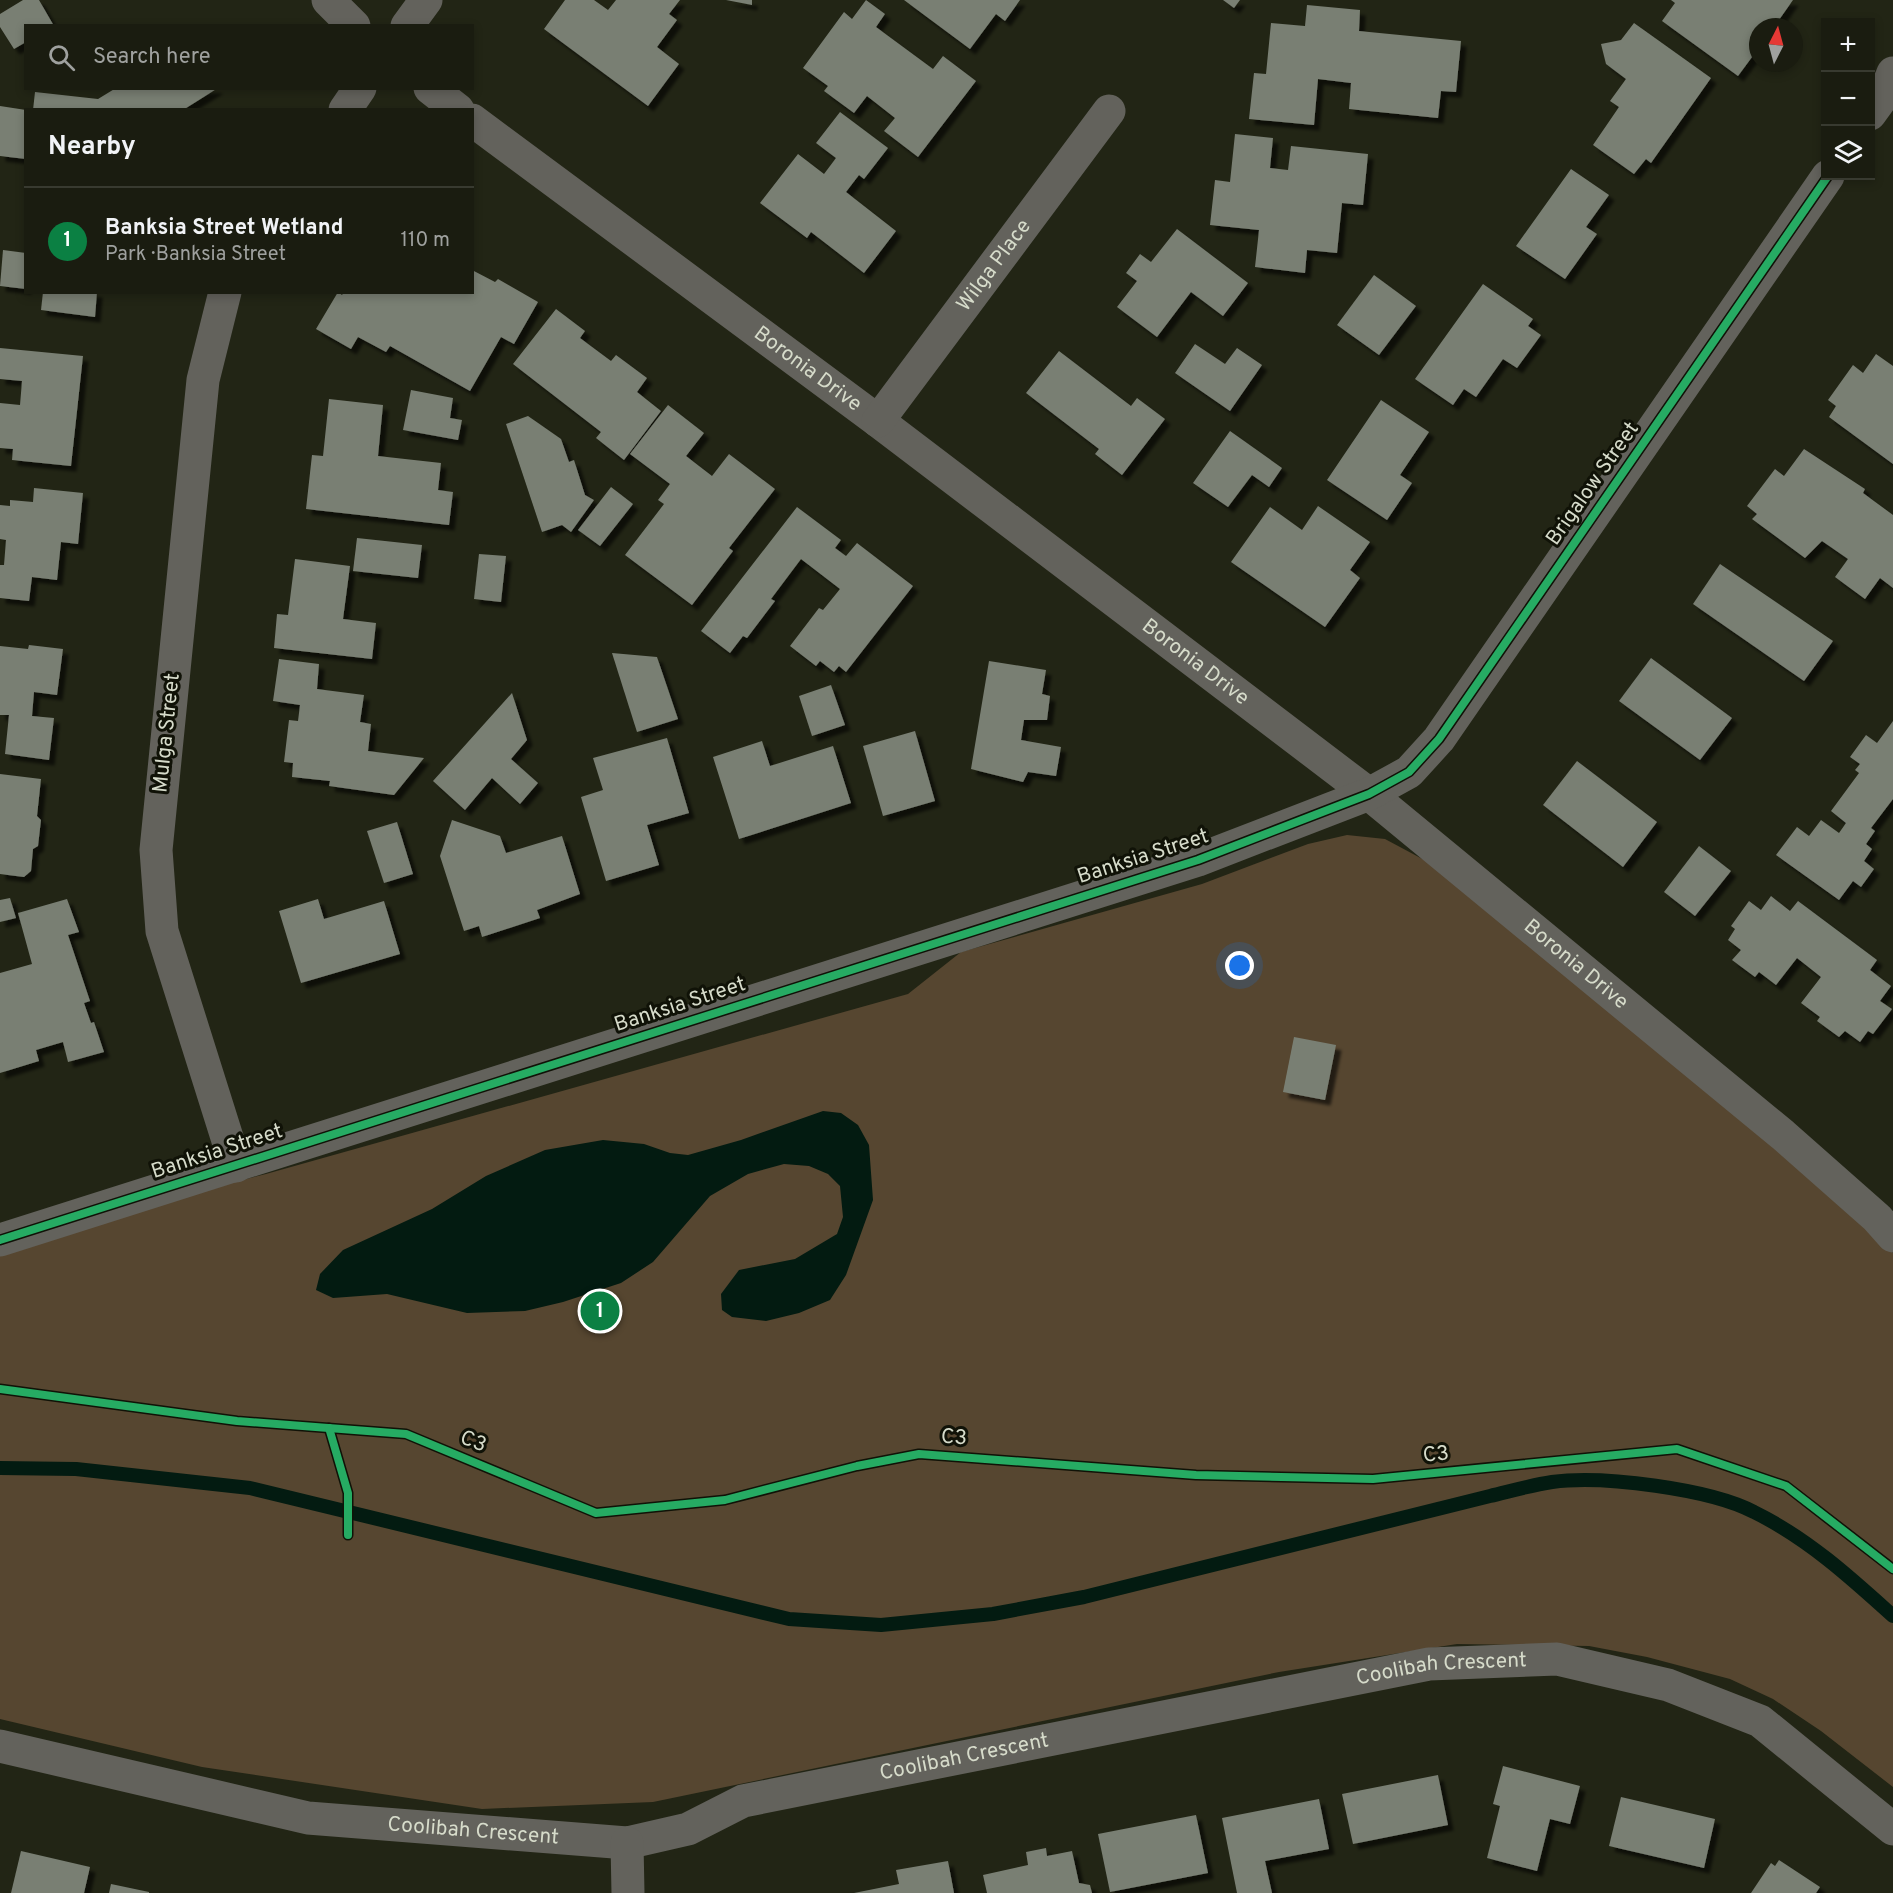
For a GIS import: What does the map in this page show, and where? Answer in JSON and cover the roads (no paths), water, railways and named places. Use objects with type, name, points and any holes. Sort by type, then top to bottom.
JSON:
[{"type":"street","points":[[328,0],[352,24]]},
{"type":"street","points":[[408,24],[426,0]]},
{"type":"street","points":[[346,108],[359,90]]},
{"type":"street","points":[[433,90],[455,108]]},
{"type":"street","name":"Wilga Place","points":[[878,421],[1110,111]]},
{"type":"street","name":"Boronia Drive","points":[[474,121],[878,421],[1369,794],[1783,1135],[1888,1218]]},
{"type":"street","name":"Brigalow Street","points":[[1369,794],[1409,772],[1439,739],[1825,180]]},
{"type":"street","name":"Mulga Street","points":[[224,294],[203,380],[156,850],[162,932],[236,1166]]},
{"type":"street","name":"Banksia Street","points":[[0,1240],[1198,860],[1369,794]]},
{"type":"street","name":"Coolibah Crescent","points":[[0,1746],[308,1818],[627,1843],[688,1829],[743,1801],[1417,1667],[1557,1659],[1668,1685],[1760,1721],[1893,1829]]},
{"type":"street","points":[[627,1843],[628,1893]]},
{"type":"waterway","points":[[0,1468],[76,1469],[250,1488],[789,1619],[881,1625],[993,1614],[1084,1597],[1544,1483],[1574,1480],[1627,1482],[1711,1497],[1754,1512],[1810,1546],[1893,1616]]},
{"type":"place","name":"Banksia Street Wetland","points":[[600,1311]]}]
